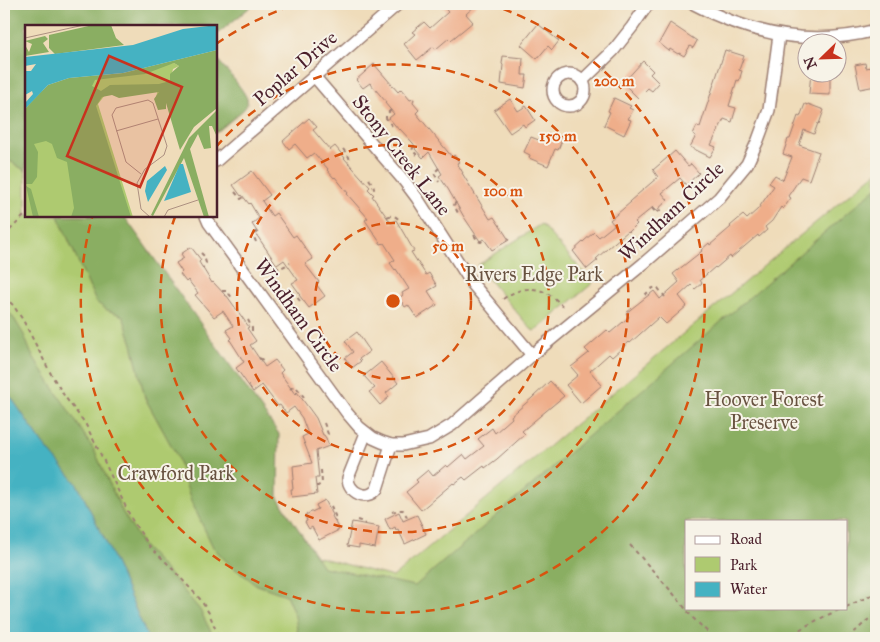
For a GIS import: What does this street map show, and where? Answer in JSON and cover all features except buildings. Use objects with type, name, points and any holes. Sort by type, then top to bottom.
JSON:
[{"type":"street","name":"Poplar Drive","points":[[218,159],[398,4]]},
{"type":"street","points":[[582,80],[613,51],[648,4]]},
{"type":"street","points":[[694,4],[730,21],[779,35],[799,38],[836,38],[876,30]]},
{"type":"street","name":"Windham Circle","points":[[207,218],[349,416],[359,427],[382,442],[391,445],[403,445],[429,439],[452,425],[532,354],[643,264],[718,198],[746,164],[758,140],[769,110],[779,35]]},
{"type":"street","name":"Stony Creek Lane","points":[[314,76],[417,198],[471,282],[532,354]]},
{"type":"street","points":[[366,433],[348,478],[350,488],[354,492],[364,496],[375,493],[391,445]]},
{"type":"path","points":[[391,110],[386,115],[386,118],[392,126]]},
{"type":"path","points":[[414,146],[412,150],[416,156]]},
{"type":"path","points":[[343,149],[349,158],[350,162],[348,163]]},
{"type":"path","points":[[439,168],[434,173],[439,182]]},
{"type":"path","points":[[369,179],[374,187],[373,194]]},
{"type":"path","points":[[236,192],[241,199],[244,197]]},
{"type":"path","points":[[456,202],[454,205],[459,215]]},
{"type":"path","points":[[652,208],[656,213],[662,209]]},
{"type":"path","points":[[4,236],[25,215]]},
{"type":"path","points":[[387,217],[396,216],[401,223]]},
{"type":"path","points":[[256,242],[254,234],[257,232]]},
{"type":"path","points":[[474,235],[478,242],[485,239]]},
{"type":"path","points":[[201,253],[206,264],[202,268]]},
{"type":"path","points":[[271,260],[279,269],[290,263]]},
{"type":"path","points":[[645,295],[656,287],[665,297]]},
{"type":"path","points":[[503,299],[525,289],[537,289],[557,299],[564,309]]},
{"type":"path","points":[[222,291],[227,290],[233,299]]},
{"type":"path","points":[[292,292],[300,302],[304,302]]},
{"type":"path","points":[[4,297],[23,320],[51,374],[65,397],[85,423],[132,520],[150,547],[200,599],[209,613],[218,638]]},
{"type":"path","points":[[248,320],[252,330],[250,334]]},
{"type":"path","points":[[259,358],[265,363]]},
{"type":"path","points":[[290,389],[296,387],[304,397]]},
{"type":"path","points":[[324,423],[328,434],[325,437]]},
{"type":"path","points":[[316,486],[322,483],[322,470]]},
{"type":"path","points":[[331,506],[336,518],[335,522]]},
{"type":"path","points":[[392,512],[403,510],[409,520]]},
{"type":"path","points":[[357,520],[365,524]]},
{"type":"path","points":[[630,545],[685,608]]},
{"type":"path","points":[[848,607],[876,593]]},
{"type":"path","points":[[687,610],[714,638]]},
{"type":"path","points":[[786,638],[824,616],[840,610]]},
{"type":"path","points":[[848,638],[876,615]]},
{"type":"green space","points":[[4,4],[254,4],[218,33],[218,25],[25,25],[25,170],[4,156]]},
{"type":"green space","points":[[218,60],[245,95],[247,105],[218,131]]},
{"type":"green space","name":"Crawford Park","points":[[4,156],[25,170],[25,218],[111,218],[266,503],[300,552],[393,577],[876,172],[876,638],[149,638],[77,484],[4,383]]},
{"type":"green space","name":"Hoover Forest Preserve","points":[[876,188],[876,638],[296,638],[298,636],[295,616],[286,595],[257,585],[230,565],[213,547],[191,501],[177,456],[145,398],[123,316],[107,310],[96,302],[59,218],[125,218],[279,434],[278,498],[323,567],[415,586]]},
{"type":"green space","name":"Rivers Edge Park","points":[[541,224],[593,283],[534,331],[478,265]]},
{"type":"green space","points":[[4,306],[24,335],[31,353],[95,452],[122,511],[143,546],[200,610],[214,638],[148,638],[106,542],[77,484],[43,444],[4,387]]},
{"type":"water","points":[[4,387],[43,444],[77,484],[106,542],[148,638],[4,638]]}]
